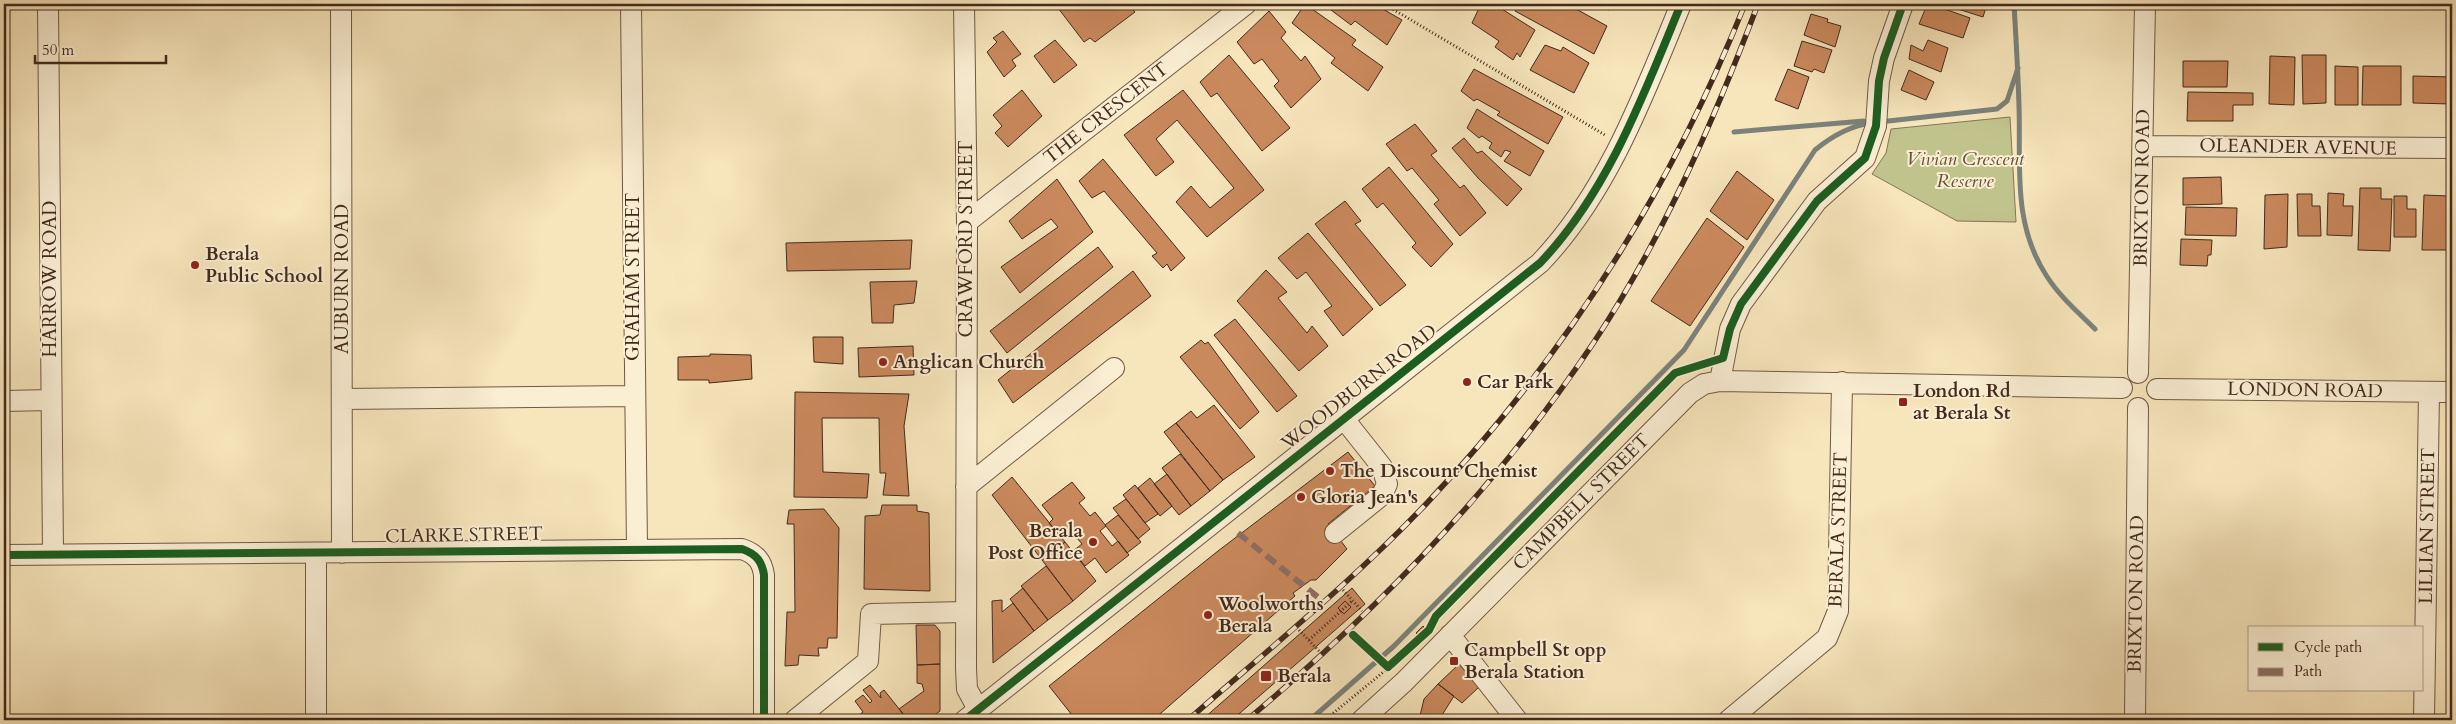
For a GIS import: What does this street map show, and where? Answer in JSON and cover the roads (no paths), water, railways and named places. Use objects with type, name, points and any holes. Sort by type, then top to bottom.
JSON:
[{"type":"street","name":"HARROW ROAD","points":[[48,4],[53,554]]},
{"type":"street","name":"AUBURN ROAD","points":[[342,4],[342,553]]},
{"type":"street","name":"GRAHAM STREET","points":[[631,4],[636,549]]},
{"type":"street","name":"CRAWFORD STREET","points":[[964,4],[967,222],[966,612],[968,688],[972,716]]},
{"type":"street","name":"THE CRESCENT","points":[[967,222],[1246,4]]},
{"type":"street","name":"WOODBURN ROAD","points":[[972,716],[1540,263],[1572,226],[1620,144],[1647,87],[1681,4]]},
{"type":"street","points":[[1720,381],[1730,329],[1741,304],[1817,201],[1865,158],[1876,119],[1879,81],[1884,58],[1902,4]]},
{"type":"street","name":"BRIXTON ROAD","points":[[2138,373],[2145,4]]},
{"type":"street","name":"OLEANDER AVENUE","points":[[2143,146],[2452,148]]},
{"type":"street","points":[[966,487],[1114,368]]},
{"type":"street","points":[[2138,373],[2151,378],[2157,389],[2152,403],[2138,408],[2128,405],[2122,388],[2126,379],[2138,373]]},
{"type":"street","name":"CAMPBELL STREET","points":[[1369,718],[1690,392],[1704,384],[1720,381],[1842,382]]},
{"type":"street","points":[[1842,382],[2122,388]]},
{"type":"street","name":"BERALA STREET","points":[[1729,720],[1827,638],[1838,611],[1842,382]]},
{"type":"street","name":"LONDON ROAD","points":[[2157,389],[2452,392]]},
{"type":"street","name":"LILLIAN STREET","points":[[2424,720],[2429,392]]},
{"type":"street","points":[[342,399],[634,396]]},
{"type":"street","points":[[4,401],[51,400]]},
{"type":"street","name":"BRIXTON ROAD","points":[[2135,720],[2138,408]]},
{"type":"street","points":[[1335,533],[1377,500],[1386,490],[1387,484],[1382,467],[1344,419]]},
{"type":"street","name":"CLARKE STREET","points":[[4,555],[316,554],[742,549],[758,557],[763,565],[764,720]]},
{"type":"street","points":[[316,554],[316,720]]},
{"type":"street","points":[[794,720],[868,661],[871,614],[966,612]]},
{"type":"street","points":[[1450,635],[1517,720]]},
{"type":"waterway","points":[[2014,4],[2019,93],[2020,193],[2028,235],[2035,255],[2051,283],[2069,304],[2095,329]]},
{"type":"waterway","points":[[1879,122],[1997,109],[2007,101],[2018,68]]},
{"type":"waterway","points":[[1734,132],[1864,121]]},
{"type":"waterway","points":[[1310,720],[1394,646],[1684,350],[1815,150],[1841,132],[1871,123]]},
{"type":"railway","points":[[1188,720],[1310,614],[1399,532],[1477,448],[1524,390],[1610,268],[1648,205],[1716,73],[1745,4]]},
{"type":"railway","points":[[1247,720],[1343,635],[1434,543],[1518,446],[1557,395],[1619,302],[1665,220],[1724,91],[1758,4]]},
{"type":"place","name":"Berala Public School","points":[[195,265]]},
{"type":"place","name":"Anglican Church","points":[[883,362]]},
{"type":"place","name":"Car Park","points":[[1467,382]]},
{"type":"place","name":"London Rd at Berala St","points":[[1903,402]]},
{"type":"place","name":"The Discount Chemist","points":[[1330,471]]},
{"type":"place","name":"Gloria Jean's","points":[[1301,497]]},
{"type":"place","name":"Berala Post Office","points":[[1093,542]]},
{"type":"place","name":"Woolworths Berala","points":[[1208,615]]},
{"type":"place","name":"Campbell St opp Berala Station","points":[[1454,661]]},
{"type":"place","name":"Berala","points":[[1266,676]]},
{"type":"park label","name":"Vivian Crescent Reserve","points":[[1965,170]]}]
